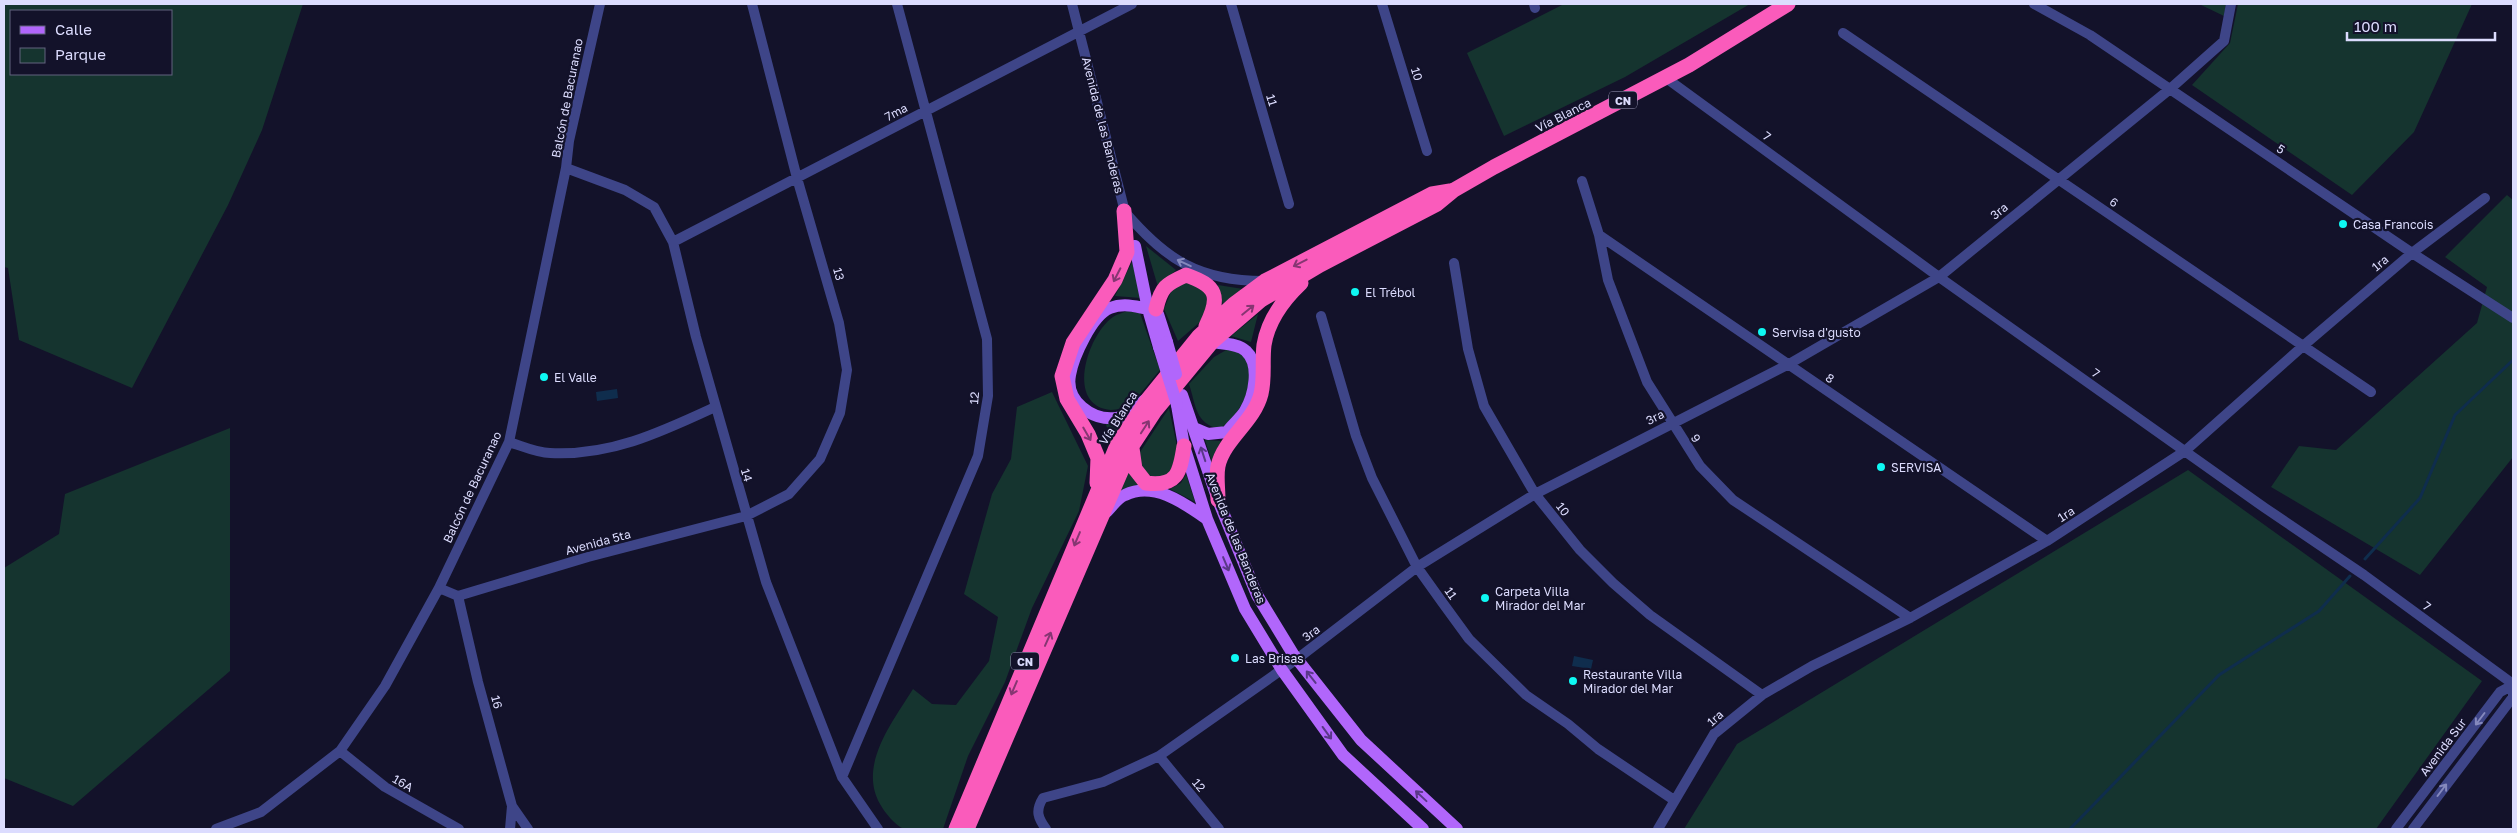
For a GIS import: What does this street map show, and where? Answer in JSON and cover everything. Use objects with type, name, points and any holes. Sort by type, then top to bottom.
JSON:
[{"type":"highway","name":"Vía Blanca","points":[[956,829],[1118,443],[1148,399],[1208,337],[1261,300],[1320,265],[1437,204],[1454,190],[1666,78],[1788,4]]},
{"type":"highway","name":"Vía Blanca","points":[[967,829],[1132,446],[1208,337],[1234,304],[1265,281],[1432,194],[1454,190]]},
{"type":"highway","points":[[1096,494],[1098,458],[1088,434],[1066,399],[1062,376],[1072,342],[1115,280],[1128,252],[1124,211]]},
{"type":"highway","points":[[1218,500],[1218,465],[1232,440],[1252,417],[1261,394],[1264,344],[1272,320],[1287,296],[1320,265]]},
{"type":"highway","points":[[1152,309],[1160,292],[1170,282],[1186,275],[1206,282],[1215,299],[1208,337]]},
{"type":"highway","points":[[1132,446],[1135,469],[1146,483],[1159,485],[1172,480],[1181,468],[1184,446]]},
{"type":"main road","name":"Avenida de las Banderas","points":[[1135,246],[1180,400],[1194,428],[1218,500],[1257,595],[1297,659],[1361,740],[1457,829]]},
{"type":"main road","points":[[1148,399],[1118,418],[1100,418],[1082,409],[1072,395],[1069,376],[1092,325],[1108,309],[1123,304],[1152,309]]},
{"type":"main road","points":[[1194,428],[1208,434],[1227,432],[1245,411],[1254,387],[1254,365],[1246,351],[1208,337]]},
{"type":"main road","name":"Avenida de las Banderas","points":[[1180,400],[1184,446],[1207,519],[1245,609],[1282,670],[1344,755],[1423,829]]},
{"type":"main road","points":[[1100,518],[1123,495],[1141,491],[1160,493],[1181,501],[1207,519]]},
{"type":"street","name":"Balcón de Bacuranao","points":[[216,829],[261,812],[340,751],[384,686],[439,588],[509,442],[566,168],[569,141],[600,4]]},
{"type":"street","name":"13","points":[[746,516],[789,494],[820,458],[840,413],[848,370],[839,323],[797,178],[752,4]]},
{"type":"street","name":"12","points":[[842,777],[978,456],[988,396],[987,339],[897,4]]},
{"type":"street","name":"Avenida de las Banderas","points":[[1072,4],[1124,211],[1135,246]]},
{"type":"street","name":"7ma","points":[[673,242],[1132,4]]},
{"type":"street","name":"11","points":[[1231,4],[1289,204]]},
{"type":"street","name":"10","points":[[1382,4],[1427,151]]},
{"type":"street","name":"5","points":[[2034,4],[2090,35],[2412,253],[2513,318]]},
{"type":"street","name":"3ra","points":[[1046,829],[1038,818],[1038,807],[1043,798],[1103,782],[1159,756],[1282,670],[1417,567],[1535,494],[1671,422],[1788,364],[1939,277],[2057,179],[2170,89],[2224,41],[2231,4]]},
{"type":"street","name":"6","points":[[1843,33],[2371,392]]},
{"type":"street","name":"7","points":[[1666,78],[1939,277],[2364,575],[2513,685]]},
{"type":"street","name":"14","points":[[566,168],[625,190],[654,207],[673,242],[715,407],[766,582],[842,777],[878,829]]},
{"type":"street","name":"9","points":[[1582,181],[1599,235],[1608,280],[1646,382],[1700,466],[1733,500],[1910,618]]},
{"type":"street","name":"1ra","points":[[1658,829],[1714,734],[1762,695],[1812,666],[1910,618],[2047,541],[2185,451],[2303,346],[2412,253],[2484,198]]},
{"type":"street","points":[[1124,211],[1149,240],[1166,254],[1186,265],[1238,281],[1265,281]]},
{"type":"street","name":"8","points":[[1599,235],[2047,541]]},
{"type":"street","name":"10","points":[[1454,263],[1468,349],[1484,406],[1535,494],[1580,550],[1613,583],[1650,614],[1762,695]]},
{"type":"street","name":"11","points":[[1321,316],[1356,436],[1372,478],[1417,567],[1469,639],[1526,695],[1568,724],[1598,749],[1674,800]]},
{"type":"street","points":[[509,442],[548,453],[603,451],[655,434],[715,407]]},
{"type":"street","name":"Avenida 5ta","points":[[458,596],[588,557],[746,516]]},
{"type":"street","points":[[439,588],[458,596]]},
{"type":"street","name":"16","points":[[458,596],[478,682],[512,806],[528,829]]},
{"type":"street","name":"Avenida Sur","points":[[2396,829],[2500,692],[2513,685]]},
{"type":"street","name":"Avenida Sur","points":[[2413,829],[2513,697],[2513,690]]},
{"type":"street","name":"16A","points":[[340,751],[385,787],[460,829]]},
{"type":"street","name":"12","points":[[1159,756],[1219,829]]},
{"type":"street","points":[[510,829],[512,806]]},
{"type":"green space","points":[[4,4],[303,4],[262,130],[228,205],[132,388],[19,340],[8,268],[4,267]]},
{"type":"green space","points":[[1564,4],[1750,4],[1625,77],[1504,136],[1467,53]]},
{"type":"green space","points":[[2199,4],[2226,4],[2224,16]]},
{"type":"green space","points":[[2238,4],[2472,4],[2414,132],[2352,195],[2192,85],[2230,43]]},
{"type":"green space","points":[[2507,195],[2513,200],[2513,457],[2420,575],[2271,487],[2299,446],[2336,450],[2477,323],[2487,287],[2445,257]]},
{"type":"green space","points":[[1146,246],[1176,270],[1158,287]]},
{"type":"green space","points":[[1132,262],[1141,298],[1115,296]]},
{"type":"green space","points":[[1184,281],[1204,287],[1209,309],[1200,322],[1178,341],[1164,309],[1173,287]]},
{"type":"green space","points":[[1218,285],[1243,289],[1223,305]]},
{"type":"green space","points":[[1127,311],[1140,313],[1160,370],[1132,402],[1122,408],[1111,410],[1097,406],[1088,396],[1084,383],[1085,368],[1089,353],[1104,326],[1115,316]]},
{"type":"green space","points":[[1258,314],[1251,342],[1231,336]]},
{"type":"green space","points":[[1228,349],[1240,352],[1245,359],[1250,375],[1247,393],[1239,409],[1227,424],[1220,429],[1206,423],[1201,418],[1195,406],[1189,384],[1214,357]]},
{"type":"green space","points":[[1052,392],[1088,466],[1079,511],[1032,608],[1005,682],[968,756],[943,829],[918,831],[904,829],[890,818],[880,804],[874,789],[875,759],[888,730],[913,689],[932,704],[956,705],[989,661],[998,617],[964,594],[992,494],[1011,459],[1017,407]]},
{"type":"green space","points":[[1169,408],[1178,451],[1170,474],[1162,477],[1152,477],[1141,470],[1140,452]]},
{"type":"green space","points":[[1106,424],[1120,425],[1111,445]]},
{"type":"green space","points":[[230,428],[230,671],[73,806],[4,778],[4,568],[59,534],[65,494]]},
{"type":"green space","points":[[1205,440],[1221,441],[1212,462]]},
{"type":"green space","points":[[1126,469],[1138,485],[1118,492]]},
{"type":"green space","points":[[2188,470],[2482,681],[2376,829],[1684,829],[1737,744]]},
{"type":"green space","points":[[1186,474],[1195,502],[1170,489],[1181,483]]},
{"type":"water","points":[[617,389],[618,398],[597,401],[596,392]]},
{"type":"water","points":[[1574,656],[1593,660],[1591,669],[1572,666]]},
{"type":"waterway","points":[[2365,559],[2420,498],[2455,415],[2513,360]]},
{"type":"waterway","points":[[2070,829],[2219,675],[2319,611],[2350,576]]},
{"type":"place","name":"Casa Francois","points":[[2343,224]]},
{"type":"place","name":"El Trébol","points":[[1355,292]]},
{"type":"place","name":"Servisa d'gusto","points":[[1762,332]]},
{"type":"place","name":"El Valle","points":[[544,377]]},
{"type":"place","name":"SERVISA","points":[[1881,467]]},
{"type":"place","name":"Carpeta Villa Mirador del Mar","points":[[1485,598]]},
{"type":"place","name":"Las Brisas","points":[[1235,658]]},
{"type":"place","name":"Restaurante Villa Mirador del Mar","points":[[1573,681]]}]
